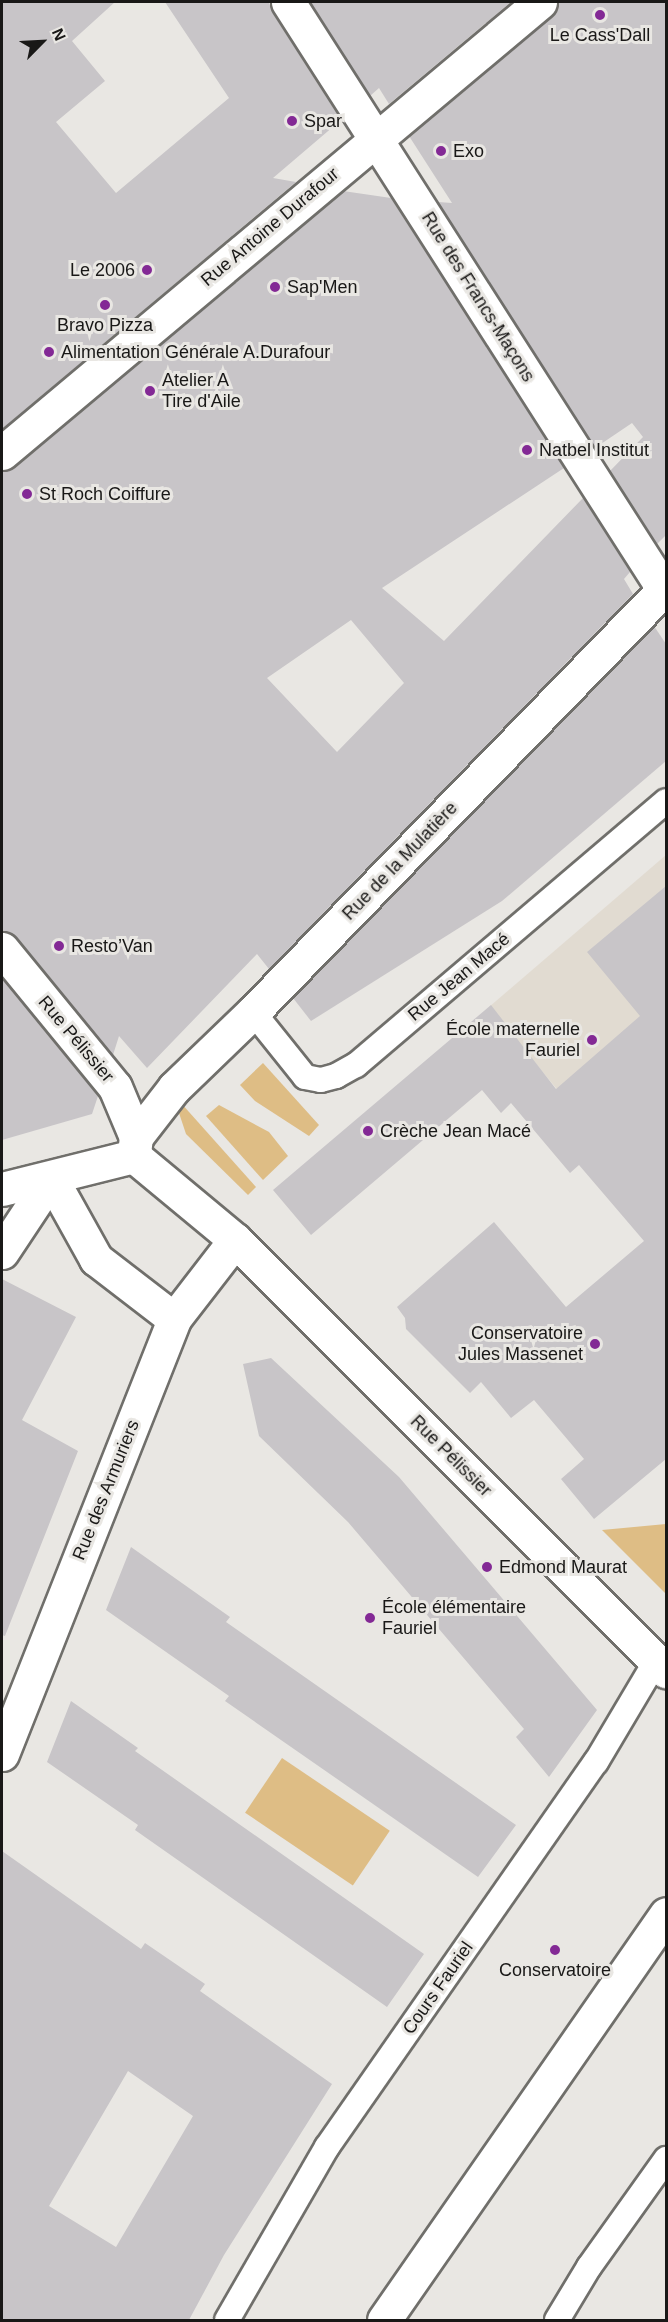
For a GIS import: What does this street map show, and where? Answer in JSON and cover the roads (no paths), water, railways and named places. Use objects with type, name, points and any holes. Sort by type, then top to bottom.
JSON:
[{"type":"street","name":"Rue des Francs-Maçons","points":[[288,2],[377,137],[666,590]]},
{"type":"street","name":"Rue Antoine Durafour","points":[[2,453],[540,2]]},
{"type":"street","name":"Rue de la Mulatière","points":[[135,1146],[174,1088],[253,1012],[666,590]]},
{"type":"street","name":"Rue Pélissier","points":[[2,949],[115,1087],[135,1146],[235,1240],[661,1666]]},
{"type":"street","points":[[2,1189],[51,1178],[135,1146]]},
{"type":"street","points":[[2,1252],[51,1178]]},
{"type":"street","points":[[51,1178],[96,1259],[174,1319]]},
{"type":"street","name":"Rue des Armuriers","points":[[2,1754],[174,1319],[235,1240]]},
{"type":"street","points":[[384,2320],[666,1915]]},
{"type":"lane","name":"Rue Jean Macé","points":[[253,1012],[305,1077],[321,1080],[336,1076],[356,1065],[666,801]]},
{"type":"lane","name":"Cours Fauriel","points":[[227,2320],[327,2147],[661,1666]]},
{"type":"lane","points":[[557,2320],[589,2267],[666,2159]]},
{"type":"place","name":"Le Cass'Dall","points":[[600,15]]},
{"type":"place","name":"Spar","points":[[292,121]]},
{"type":"place","name":"Exo","points":[[441,151]]},
{"type":"place","name":"Le 2006","points":[[147,270]]},
{"type":"place","name":"Sap'Men","points":[[275,287]]},
{"type":"place","name":"Bravo Pizza","points":[[105,305]]},
{"type":"place","name":"Alimentation Générale A.Durafour","points":[[49,352]]},
{"type":"place","name":"Atelier A Tire d'Aile","points":[[150,391]]},
{"type":"place","name":"Natbel Institut","points":[[527,450]]},
{"type":"place","name":"St Roch Coiffure","points":[[27,494]]},
{"type":"place","name":"Resto’Van","points":[[59,946]]},
{"type":"place","name":"École maternelle Fauriel","points":[[592,1040]]},
{"type":"place","name":"Crèche Jean Macé","points":[[368,1131]]},
{"type":"place","name":"Conservatoire Jules Massenet","points":[[595,1344]]},
{"type":"place","name":"Edmond Maurat","points":[[487,1567]]},
{"type":"place","name":"École élémentaire Fauriel","points":[[370,1618]]},
{"type":"place","name":"Conservatoire","points":[[555,1950]]}]
